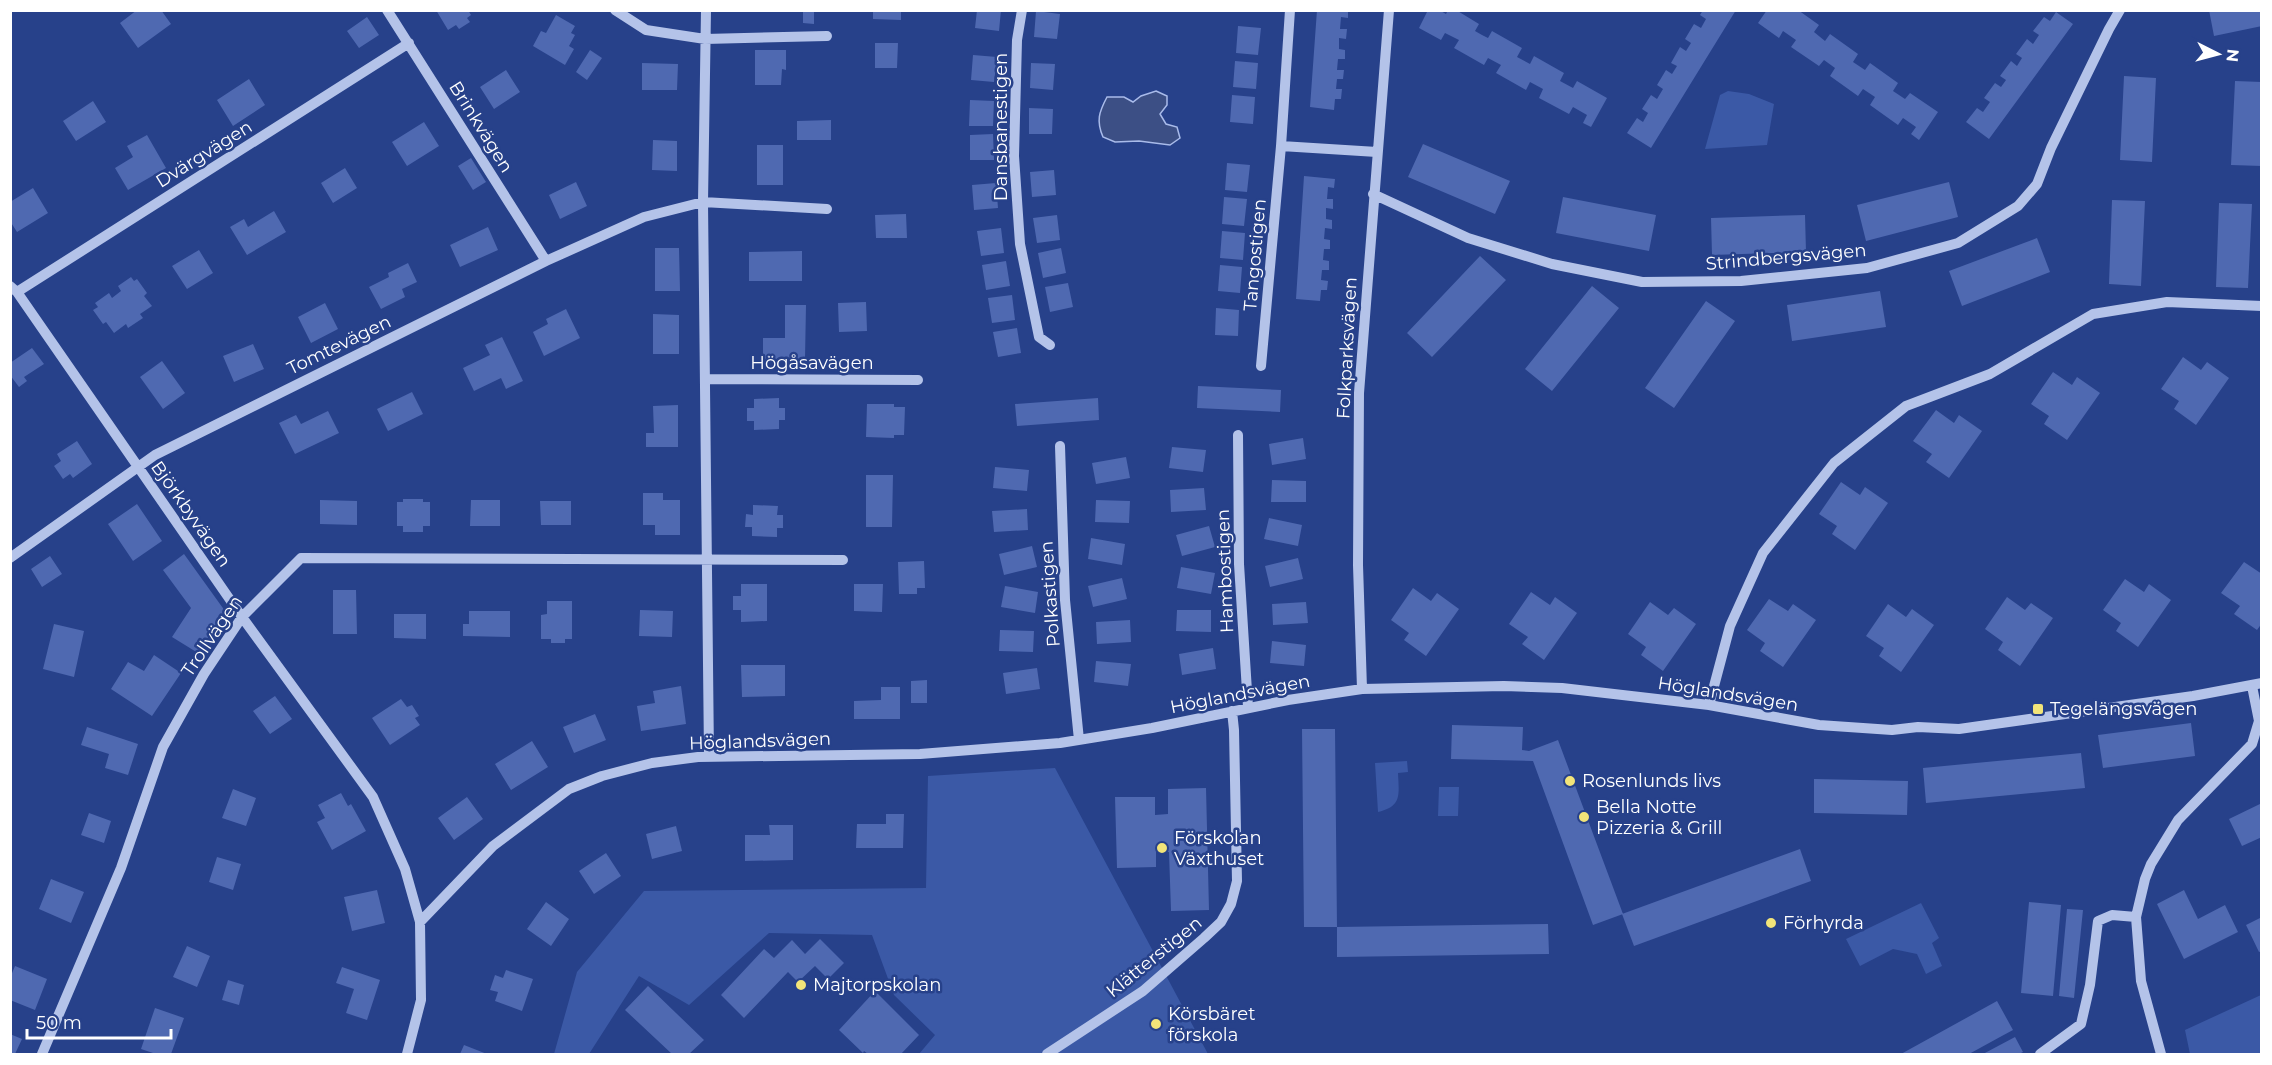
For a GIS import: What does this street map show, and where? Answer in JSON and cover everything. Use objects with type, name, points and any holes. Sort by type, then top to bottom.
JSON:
[{"type":"street","name":"Brinkvägen","points":[[387,10],[546,261]]},
{"type":"street","points":[[615,10],[646,30],[705,39],[827,36]]},
{"type":"street","points":[[706,10],[703,202],[708,756]]},
{"type":"street","name":"Dansbanestigen","points":[[1022,10],[1017,40],[1014,156],[1020,244],[1039,337],[1050,345]]},
{"type":"street","name":"Tangostigen","points":[[1261,366],[1281,146],[1290,10]]},
{"type":"street","name":"Folkparksvägen","points":[[1362,689],[1358,565],[1359,393],[1389,10]]},
{"type":"street","name":"Strindbergsvägen","points":[[1373,194],[1468,238],[1552,264],[1642,282],[1741,281],[1867,268],[1958,243],[2018,206],[2037,183],[2051,148],[2120,10]]},
{"type":"street","name":"Dvärgvägen","points":[[14,289],[409,43]]},
{"type":"street","points":[[1281,146],[1377,152]]},
{"type":"street","points":[[703,202],[827,209]]},
{"type":"street","name":"Tomtevägen","points":[[10,558],[155,455],[546,261],[644,217],[703,202]]},
{"type":"street","name":"Björkbyvägen","points":[[14,289],[242,617],[374,797],[405,869],[420,922]]},
{"type":"street","points":[[1709,705],[1730,626],[1763,553],[1834,463],[1905,406],[1990,374],[2093,314],[2167,302],[2262,306]]},
{"type":"street","name":"Högåsavägen","points":[[705,379],[918,380]]},
{"type":"street","name":"Hambostigen","points":[[1238,435],[1239,564],[1248,707]]},
{"type":"street","name":"Polkastigen","points":[[1060,446],[1065,600],[1079,740]]},
{"type":"street","name":"Trollvägen","points":[[42,1054],[121,868],[163,747],[204,674],[242,617],[301,558],[707,559]]},
{"type":"street","points":[[707,559],[843,560]]},
{"type":"street","points":[[2161,1054],[2141,981],[2136,917],[2145,879],[2151,864],[2178,820],[2257,747],[2259,721],[2257,685]]},
{"type":"street","name":"Höglandsvägen","points":[[420,922],[493,846],[568,789],[602,776],[652,763],[708,756],[920,754],[1079,740],[1152,728],[1248,707],[1362,689],[1504,686],[1562,688],[1709,705],[1819,725],[1893,730],[1959,729],[2257,685]]},
{"type":"street","name":"Klätterstigen","points":[[1047,1054],[1143,992],[1221,922],[1231,904],[1237,881],[1232,711]]},
{"type":"street","points":[[2040,1054],[2081,1024],[2090,985],[2098,921],[2112,915],[2136,917]]},
{"type":"street","points":[[407,1054],[422,1000],[420,922]]},
{"type":"shaded area","points":[[1156,91],[1167,96],[1167,105],[1160,114],[1166,124],[1177,127],[1180,138],[1170,145],[1139,141],[1115,142],[1103,137],[1099,117],[1107,97],[1124,97],[1133,102],[1141,96]]},
{"type":"shaded area","points":[[1728,91],[1749,94],[1774,104],[1767,145],[1705,149],[1720,95]]},
{"type":"shaded area","points":[[1407,761],[1408,772],[1398,773],[1398,793],[1395,803],[1386,810],[1378,812],[1375,763]]},
{"type":"shaded area","points":[[1055,768],[1208,1054],[919,1054],[935,1035],[894,995],[872,935],[769,933],[689,1005],[639,976],[589,1054],[554,1054],[577,972],[644,891],[926,888],[928,776]]},
{"type":"shaded area","points":[[1439,787],[1459,787],[1458,816],[1438,816]]},
{"type":"shaded area","points":[[1921,903],[1939,938],[1932,943],[1942,966],[1926,974],[1917,954],[1893,949],[1860,966],[1846,939]]},
{"type":"shaded area","points":[[2261,995],[2261,1054],[2190,1054],[2185,1030]]},
{"type":"building","points":[[137,10],[161,10],[171,24],[138,48],[120,23]]},
{"type":"building","points":[[436,10],[468,10],[471,15],[467,18],[470,22],[459,29],[456,25],[448,30]]},
{"type":"building","points":[[803,10],[814,10],[814,24],[803,23]]},
{"type":"building","points":[[873,10],[901,10],[901,20],[873,19]]},
{"type":"building","points":[[977,10],[1001,10],[999,31],[975,28]]},
{"type":"building","points":[[1317,10],[1348,10],[1348,18],[1341,17],[1340,29],[1347,29],[1346,39],[1339,38],[1339,49],[1345,50],[1345,59],[1338,59],[1337,70],[1344,70],[1343,79],[1337,79],[1336,89],[1342,89],[1341,99],[1335,99],[1334,110],[1310,107]]},
{"type":"building","points":[[1428,10],[1439,10],[1446,14],[1448,10],[1456,10],[1479,24],[1475,31],[1488,38],[1492,31],[1522,48],[1517,57],[1530,64],[1534,56],[1564,73],[1560,81],[1573,88],[1577,81],[1607,98],[1591,127],[1583,123],[1587,115],[1573,107],[1569,114],[1539,98],[1543,89],[1530,82],[1526,90],[1496,73],[1501,65],[1488,58],[1484,65],[1454,48],[1459,40],[1445,33],[1441,40],[1419,28]]},
{"type":"building","points":[[1703,10],[1736,10],[1651,148],[1627,133],[1637,118],[1643,122],[1648,113],[1642,109],[1651,95],[1657,99],[1663,89],[1657,85],[1666,70],[1672,74],[1677,66],[1671,63],[1680,47],[1686,51],[1691,43],[1685,39],[1694,24],[1701,28],[1706,19],[1700,15]]},
{"type":"building","points":[[1767,10],[1798,10],[1819,25],[1814,32],[1825,41],[1830,34],[1858,54],[1853,62],[1865,70],[1870,63],[1898,83],[1893,91],[1905,99],[1910,93],[1938,112],[1919,140],[1911,134],[1916,127],[1903,118],[1898,125],[1870,105],[1875,97],[1863,89],[1858,96],[1830,76],[1835,68],[1824,60],[1819,66],[1791,47],[1796,40],[1783,31],[1779,38],[1758,23]]},
{"type":"building","points":[[2209,10],[2262,10],[2262,26],[2214,36]]},
{"type":"building","points":[[1036,11],[1060,14],[1057,39],[1034,37]]},
{"type":"building","points":[[2056,12],[2073,24],[1989,139],[1966,122],[1977,108],[1983,112],[1990,102],[1984,98],[1995,83],[2001,87],[2006,80],[2000,76],[2011,61],[2017,66],[2022,58],[2016,54],[2027,39],[2033,44],[2039,35],[2033,31],[2044,17],[2050,21]]},
{"type":"building","points":[[556,15],[575,26],[571,33],[575,35],[569,46],[574,49],[565,65],[533,46],[541,31],[546,33]]},
{"type":"building","points":[[367,17],[379,35],[359,48],[347,31]]},
{"type":"building","points":[[1238,26],[1261,28],[1258,55],[1236,53]]},
{"type":"building","points":[[875,43],[898,43],[897,68],[875,68]]},
{"type":"building","points":[[590,50],[602,58],[587,80],[576,72]]},
{"type":"building","points":[[755,50],[786,50],[786,70],[782,69],[781,85],[755,85]]},
{"type":"building","points":[[973,55],[997,57],[994,82],[971,80]]},
{"type":"building","points":[[1235,61],[1258,63],[1256,89],[1233,87]]},
{"type":"building","points":[[642,63],[678,64],[677,90],[642,90]]},
{"type":"building","points":[[1031,63],[1055,64],[1053,90],[1030,88]]},
{"type":"building","points":[[506,70],[520,92],[494,109],[480,87]]},
{"type":"building","points":[[2124,76],[2156,78],[2152,162],[2120,160]]},
{"type":"building","points":[[249,79],[265,105],[233,126],[217,100]]},
{"type":"building","points":[[2235,81],[2262,82],[2262,166],[2231,165]]},
{"type":"building","points":[[1232,95],[1255,97],[1253,124],[1230,122]]},
{"type":"building","points":[[970,100],[994,101],[993,126],[969,126]]},
{"type":"building","points":[[93,101],[106,122],[76,141],[63,121]]},
{"type":"building","points":[[1029,108],[1053,109],[1052,134],[1029,134]]},
{"type":"building","points":[[831,120],[831,140],[797,140],[797,121]]},
{"type":"building","points":[[424,122],[439,146],[407,166],[392,142]]},
{"type":"building","points":[[993,134],[994,160],[970,160],[970,135]]},
{"type":"building","points":[[147,135],[166,168],[128,190],[115,168],[133,157],[127,146]]},
{"type":"building","points":[[653,140],[677,141],[677,171],[652,170]]},
{"type":"building","points":[[1423,144],[1510,181],[1495,214],[1408,177]]},
{"type":"building","points":[[757,145],[783,145],[783,185],[757,185]]},
{"type":"building","points":[[471,158],[486,182],[473,190],[458,166]]},
{"type":"building","points":[[1227,163],[1250,165],[1247,192],[1225,190]]},
{"type":"building","points":[[345,168],[357,188],[333,203],[321,183]]},
{"type":"building","points":[[1054,170],[1056,195],[1032,197],[1030,172]]},
{"type":"building","points":[[1304,176],[1335,179],[1334,188],[1328,187],[1327,199],[1333,199],[1333,209],[1326,208],[1326,219],[1332,220],[1332,229],[1325,228],[1324,239],[1330,240],[1330,249],[1324,249],[1323,260],[1329,261],[1329,270],[1322,270],[1321,280],[1328,281],[1327,290],[1321,290],[1320,301],[1296,299]]},
{"type":"building","points":[[576,182],[587,206],[560,219],[549,195]]},
{"type":"building","points":[[1949,182],[1958,217],[1866,241],[1857,205]]},
{"type":"building","points":[[996,183],[998,208],[974,210],[972,185]]},
{"type":"building","points":[[33,188],[48,213],[17,232],[10,221],[10,202]]},
{"type":"building","points":[[1224,197],[1247,199],[1244,226],[1222,224]]},
{"type":"building","points":[[1563,197],[1656,215],[1649,251],[1556,233]]},
{"type":"building","points":[[2112,200],[2145,201],[2141,286],[2109,284]]},
{"type":"building","points":[[2219,203],[2252,204],[2248,288],[2216,287]]},
{"type":"building","points":[[274,211],[286,232],[247,255],[230,227],[244,219],[248,227]]},
{"type":"building","points":[[906,214],[907,238],[876,238],[875,215]]},
{"type":"building","points":[[1057,215],[1060,240],[1037,243],[1033,218]]},
{"type":"building","points":[[1805,215],[1806,252],[1712,255],[1711,218]]},
{"type":"building","points":[[488,227],[498,250],[460,267],[450,245]]},
{"type":"building","points":[[1001,228],[1004,253],[981,256],[977,231]]},
{"type":"building","points":[[1222,231],[1245,233],[1243,260],[1220,258]]},
{"type":"building","points":[[2037,238],[2050,272],[1962,306],[1949,271]]},
{"type":"building","points":[[655,248],[679,248],[680,291],[655,291]]},
{"type":"building","points":[[1061,248],[1066,273],[1043,278],[1038,253]]},
{"type":"building","points":[[199,250],[213,273],[187,289],[172,266]]},
{"type":"building","points":[[802,251],[802,281],[749,281],[749,252]]},
{"type":"building","points":[[1480,256],[1506,280],[1432,357],[1407,333]]},
{"type":"building","points":[[1006,261],[1010,286],[986,290],[982,265]]},
{"type":"building","points":[[408,263],[417,282],[402,289],[405,297],[381,309],[369,287],[389,277],[388,273]]},
{"type":"building","points":[[1220,265],[1242,267],[1240,293],[1218,291]]},
{"type":"building","points":[[131,277],[134,281],[137,279],[147,293],[144,296],[152,306],[140,314],[143,318],[128,328],[126,324],[114,333],[106,322],[103,324],[93,310],[98,307],[95,303],[109,293],[112,298],[121,291],[118,286]]},
{"type":"building","points":[[1068,283],[1073,307],[1050,312],[1045,287]]},
{"type":"building","points":[[1592,286],[1619,308],[1552,391],[1525,369]]},
{"type":"building","points":[[1880,291],[1886,327],[1792,341],[1787,305]]},
{"type":"building","points":[[1012,295],[1015,320],[992,323],[988,298]]},
{"type":"building","points":[[1706,301],[1735,321],[1674,408],[1645,388]]},
{"type":"building","points":[[866,302],[867,331],[839,332],[838,303]]},
{"type":"building","points":[[325,303],[338,329],[311,343],[298,317]]},
{"type":"building","points":[[785,305],[806,305],[805,359],[763,359],[763,338],[785,338]]},
{"type":"building","points":[[1216,308],[1239,310],[1238,336],[1215,335]]},
{"type":"building","points":[[566,309],[580,338],[544,356],[533,332],[548,324],[546,319]]},
{"type":"building","points":[[653,314],[679,315],[679,354],[653,354]]},
{"type":"building","points":[[1017,328],[1021,353],[998,357],[993,332]]},
{"type":"building","points":[[502,337],[523,381],[506,389],[501,378],[474,391],[463,368],[490,355],[485,345]]},
{"type":"building","points":[[253,344],[264,369],[234,382],[223,356]]},
{"type":"building","points":[[32,348],[44,364],[24,377],[27,381],[19,387],[10,375],[10,363]]},
{"type":"building","points":[[2183,357],[2201,370],[2207,362],[2229,378],[2196,425],[2174,409],[2179,401],[2161,389]]},
{"type":"building","points":[[162,361],[185,393],[163,409],[140,377]]},
{"type":"building","points":[[2053,372],[2072,385],[2077,377],[2100,393],[2067,440],[2044,424],[2049,416],[2031,404]]},
{"type":"building","points":[[1198,386],[1281,390],[1280,412],[1197,408]]},
{"type":"building","points":[[412,392],[423,414],[388,431],[377,409]]},
{"type":"building","points":[[779,398],[779,408],[785,408],[785,420],[779,420],[779,429],[754,430],[754,421],[747,421],[747,408],[754,408],[754,399]]},
{"type":"building","points":[[1098,398],[1099,420],[1017,426],[1015,404]]},
{"type":"building","points":[[867,404],[894,404],[894,407],[905,407],[904,435],[894,435],[894,438],[866,437]]},
{"type":"building","points":[[678,405],[678,447],[646,447],[646,433],[654,433],[653,406]]},
{"type":"building","points":[[1936,410],[1954,423],[1959,415],[1982,431],[1949,478],[1926,462],[1932,454],[1913,441]]},
{"type":"building","points":[[328,411],[339,433],[295,454],[279,423],[296,415],[301,424]]},
{"type":"building","points":[[1303,438],[1306,459],[1272,465],[1269,444]]},
{"type":"building","points":[[77,441],[92,464],[73,478],[70,474],[63,479],[54,466],[61,461],[57,454]]},
{"type":"building","points":[[1172,447],[1206,450],[1203,472],[1169,468]]},
{"type":"building","points":[[1126,457],[1130,478],[1096,484],[1092,463]]},
{"type":"building","points":[[995,467],[1029,470],[1027,491],[993,488]]},
{"type":"building","points":[[866,475],[893,475],[892,527],[866,527]]},
{"type":"building","points":[[1272,480],[1306,481],[1306,502],[1271,502]]},
{"type":"building","points":[[1841,482],[1860,495],[1865,487],[1888,503],[1855,550],[1832,534],[1837,526],[1819,514]]},
{"type":"building","points":[[1204,488],[1206,510],[1171,512],[1170,490]]},
{"type":"building","points":[[643,493],[663,493],[663,500],[680,500],[680,535],[655,535],[655,525],[643,525]]},
{"type":"building","points":[[403,499],[423,499],[423,502],[430,502],[430,526],[423,526],[423,532],[403,532],[403,526],[397,526],[397,502],[403,502]]},
{"type":"building","points":[[320,500],[357,501],[357,525],[320,524]]},
{"type":"building","points":[[471,500],[500,500],[500,526],[470,526]]},
{"type":"building","points":[[1096,500],[1130,501],[1129,523],[1095,522]]},
{"type":"building","points":[[540,501],[571,501],[571,525],[541,525]]},
{"type":"building","points":[[137,504],[162,541],[133,561],[108,524]]},
{"type":"building","points":[[753,505],[778,506],[777,515],[783,515],[783,528],[777,528],[777,537],[752,536],[752,527],[745,527],[746,514],[753,515]]},
{"type":"building","points":[[1027,509],[1028,530],[994,532],[992,511]]},
{"type":"building","points":[[1269,518],[1302,525],[1298,546],[1264,539]]},
{"type":"building","points":[[1209,526],[1215,547],[1182,556],[1176,535]]},
{"type":"building","points":[[1091,538],[1125,544],[1122,565],[1088,559]]},
{"type":"building","points":[[1032,546],[1037,567],[1004,575],[999,554]]},
{"type":"building","points":[[184,554],[225,611],[198,653],[172,637],[191,608],[163,570]]},
{"type":"building","points":[[50,556],[62,574],[42,587],[31,569]]},
{"type":"building","points":[[1298,558],[1303,579],[1270,587],[1265,566]]},
{"type":"building","points":[[924,561],[925,588],[917,588],[917,594],[899,594],[898,562]]},
{"type":"building","points":[[2244,562],[2262,574],[2262,623],[2257,630],[2234,614],[2240,606],[2221,593]]},
{"type":"building","points":[[1181,567],[1215,573],[1211,594],[1177,588]]},
{"type":"building","points":[[1122,578],[1127,599],[1093,607],[1088,586]]},
{"type":"building","points":[[2125,579],[2144,592],[2149,584],[2171,600],[2138,647],[2116,631],[2121,623],[2103,610]]},
{"type":"building","points":[[741,584],[767,584],[767,621],[741,622],[741,610],[733,610],[733,596],[741,596]]},
{"type":"building","points":[[854,584],[883,584],[882,612],[854,611]]},
{"type":"building","points":[[1005,586],[1038,592],[1035,613],[1001,607]]},
{"type":"building","points":[[1413,588],[1431,601],[1437,593],[1459,609],[1426,656],[1404,640],[1409,633],[1391,620]]},
{"type":"building","points":[[333,590],[356,590],[357,634],[333,634]]},
{"type":"building","points":[[1531,592],[1550,605],[1555,597],[1577,613],[1544,660],[1522,644],[1528,637],[1509,624]]},
{"type":"building","points":[[2007,597],[2025,610],[2031,603],[2053,618],[2020,666],[1998,650],[2003,642],[1985,629]]},
{"type":"building","points":[[1769,599],[1788,611],[1793,604],[1816,620],[1783,667],[1760,651],[1765,643],[1747,630]]},
{"type":"building","points":[[547,601],[572,601],[572,639],[565,639],[565,643],[551,643],[551,639],[541,639],[541,615],[547,614]]},
{"type":"building","points":[[1306,602],[1308,623],[1273,625],[1272,604]]},
{"type":"building","points":[[1650,602],[1668,615],[1674,608],[1696,624],[1663,671],[1641,655],[1646,647],[1628,634]]},
{"type":"building","points":[[1888,604],[1906,617],[1912,609],[1934,625],[1901,672],[1879,656],[1884,648],[1866,636]]},
{"type":"building","points":[[640,610],[673,611],[672,637],[639,636]]},
{"type":"building","points":[[1177,610],[1211,610],[1211,632],[1176,631]]},
{"type":"building","points":[[469,611],[510,611],[510,637],[463,636],[463,624],[469,624]]},
{"type":"building","points":[[394,614],[426,614],[426,639],[394,638]]},
{"type":"building","points":[[1130,620],[1131,642],[1097,644],[1096,622]]},
{"type":"building","points":[[54,624],[84,631],[74,677],[43,669]]},
{"type":"building","points":[[1000,630],[1034,631],[1033,652],[999,651]]},
{"type":"building","points":[[1272,641],[1306,645],[1304,666],[1270,663]]},
{"type":"building","points":[[1213,648],[1216,669],[1182,675],[1179,654]]},
{"type":"building","points":[[154,655],[181,673],[152,716],[111,689],[128,662],[144,671]]},
{"type":"building","points":[[1096,661],[1131,664],[1128,686],[1094,682]]},
{"type":"building","points":[[741,665],[785,665],[785,696],[742,697]]},
{"type":"building","points":[[1037,668],[1040,689],[1006,694],[1003,673]]},
{"type":"building","points":[[927,680],[927,703],[911,703],[911,681]]},
{"type":"building","points":[[681,686],[686,724],[641,731],[637,706],[655,703],[653,691]]},
{"type":"building","points":[[881,687],[900,687],[900,719],[854,719],[854,701],[881,700]]},
{"type":"building","points":[[275,696],[292,719],[270,734],[253,711]]},
{"type":"building","points":[[401,699],[407,707],[412,705],[419,716],[415,718],[420,725],[390,745],[372,718]]},
{"type":"building","points":[[595,714],[606,740],[574,753],[563,727]]},
{"type":"building","points":[[2191,723],[2195,756],[2103,768],[2098,735]]},
{"type":"building","points":[[1452,725],[1523,727],[1522,750],[1529,751],[1558,740],[1623,914],[1593,925],[1533,761],[1451,759]]},
{"type":"building","points":[[87,727],[138,744],[128,775],[105,768],[109,754],[81,745]]},
{"type":"building","points":[[1302,729],[1335,729],[1337,927],[1304,927]]},
{"type":"building","points":[[532,741],[548,767],[511,790],[495,764]]},
{"type":"building","points":[[2081,753],[2085,788],[1926,803],[1923,768]]},
{"type":"building","points":[[1814,779],[1908,781],[1907,815],[1814,813]]},
{"type":"building","points":[[1206,788],[1209,910],[1171,911],[1169,852],[1156,852],[1156,867],[1117,868],[1115,797],[1155,797],[1155,815],[1168,814],[1168,789]]},
{"type":"building","points":[[233,789],[256,798],[246,826],[222,818]]},
{"type":"building","points":[[341,793],[348,806],[351,804],[366,831],[332,850],[317,822],[325,818],[318,805]]},
{"type":"building","points":[[467,797],[483,819],[454,840],[438,818]]},
{"type":"building","points":[[2262,803],[2262,837],[2242,846],[2229,819]]},
{"type":"building","points":[[89,813],[111,821],[104,843],[81,835]]},
{"type":"building","points":[[886,814],[904,814],[903,848],[856,848],[857,824],[886,824]]},
{"type":"building","points":[[769,825],[793,825],[793,860],[745,861],[745,835],[770,835]]},
{"type":"building","points":[[676,826],[682,851],[652,859],[646,834]]},
{"type":"building","points":[[1800,849],[1811,881],[1634,946],[1622,914]]},
{"type":"building","points":[[606,853],[621,876],[594,894],[579,871]]},
{"type":"building","points":[[217,857],[241,864],[233,890],[209,882]]},
{"type":"building","points":[[51,879],[84,892],[71,923],[39,909]]},
{"type":"building","points":[[377,890],[385,923],[352,931],[344,897]]},
{"type":"building","points":[[2184,890],[2198,919],[2225,905],[2238,932],[2184,959],[2157,904]]},
{"type":"building","points":[[546,902],[569,919],[551,946],[527,929]]},
{"type":"building","points":[[2029,902],[2061,905],[2053,996],[2021,993]]},
{"type":"building","points":[[2067,909],[2083,910],[2074,998],[2059,996]]},
{"type":"building","points":[[2262,917],[2262,951],[2259,952],[2246,925]]},
{"type":"building","points":[[1548,924],[1549,954],[1337,957],[1337,927]]},
{"type":"building","points":[[820,939],[844,963],[828,979],[815,966],[798,982],[788,972],[744,1018],[721,995],[764,949],[774,958],[792,940],[805,954]]},
{"type":"building","points":[[187,946],[210,956],[197,987],[173,977]]},
{"type":"building","points":[[15,966],[47,979],[35,1010],[10,1000],[10,978]]},
{"type":"building","points":[[342,967],[380,980],[367,1020],[346,1013],[354,989],[336,983]]},
{"type":"building","points":[[506,970],[533,979],[522,1011],[495,1001],[498,992],[490,990],[495,975],[503,978]]},
{"type":"building","points":[[228,980],[244,985],[239,1005],[222,1000]]},
{"type":"building","points":[[648,986],[704,1040],[689,1054],[672,1054],[625,1010]]},
{"type":"building","points":[[875,991],[919,1035],[901,1054],[868,1054],[864,1051],[863,1053],[839,1030]]},
{"type":"building","points":[[1997,1001],[2013,1030],[1969,1054],[1901,1054]]},
{"type":"building","points":[[155,1008],[184,1018],[171,1054],[156,1054],[141,1049]]},
{"type":"building","points":[[10,1034],[22,1039],[15,1054],[10,1054]]},
{"type":"building","points":[[2015,1037],[2023,1052],[1983,1054]]},
{"type":"building","points":[[464,1045],[487,1054],[460,1054]]},
{"type":"place","name":"Tegelängsvägen","points":[[2038,709]]},
{"type":"place","name":"Rosenlunds livs","points":[[1570,781]]},
{"type":"place","name":"Bella Notte Pizzeria & Grill","points":[[1584,817]]},
{"type":"place","name":"Förskolan Växthuset","points":[[1162,848]]},
{"type":"place","name":"Förhyrda","points":[[1771,923]]},
{"type":"place","name":"Majtorpskolan","points":[[801,985]]},
{"type":"place","name":"Körsbäret förskola","points":[[1156,1024]]}]
